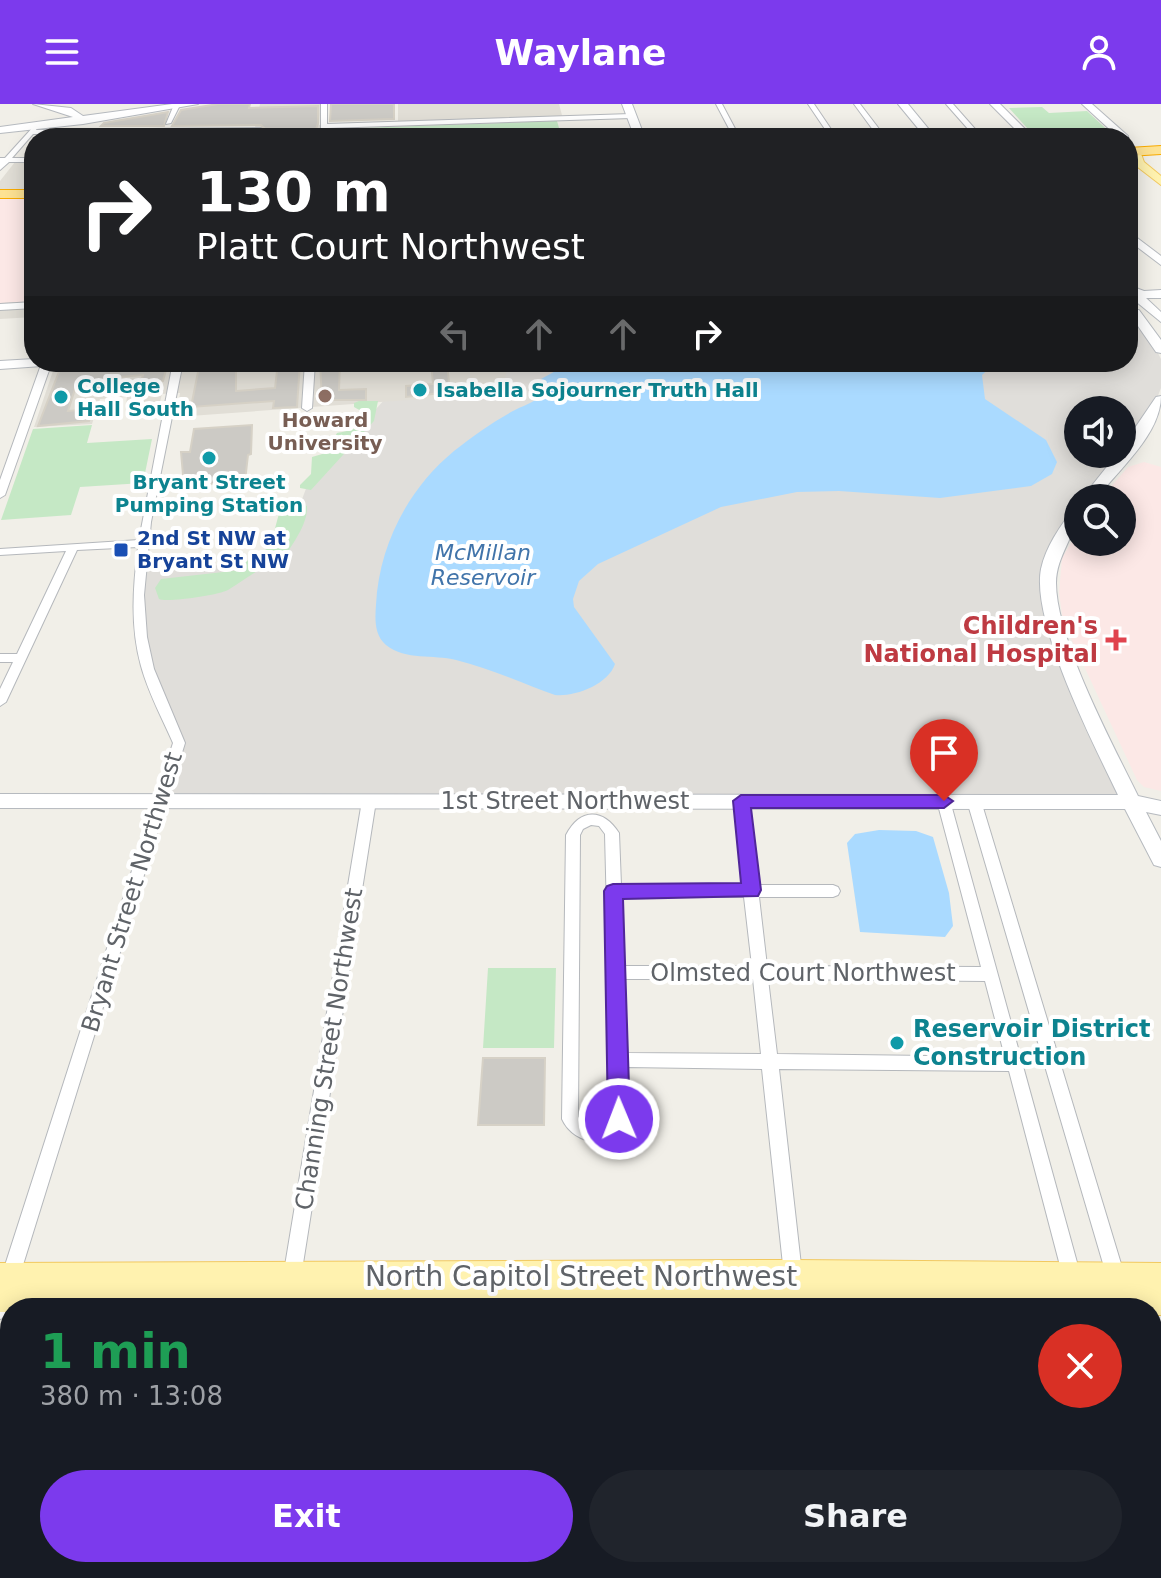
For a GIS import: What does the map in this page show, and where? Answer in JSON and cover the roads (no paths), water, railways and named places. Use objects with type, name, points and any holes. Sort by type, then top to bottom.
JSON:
[{"type":"highway","points":[[1138,146],[1161,150]]},
{"type":"highway","points":[[0,194],[24,194]]},
{"type":"main road","points":[[38,104],[78,109]]},
{"type":"main road","points":[[55,104],[78,109],[96,119]]},
{"type":"main road","points":[[627,104],[636,128]]},
{"type":"main road","points":[[903,104],[923,128]]},
{"type":"main road","points":[[995,104],[1019,128]]},
{"type":"main road","points":[[1087,104],[1112,128]]},
{"type":"main road","points":[[43,128],[185,105]]},
{"type":"main road","points":[[78,109],[83,121]]},
{"type":"main road","points":[[0,130],[24,130]]},
{"type":"main road","points":[[1138,161],[1161,182]]},
{"type":"main road","points":[[1138,242],[1161,262]]},
{"type":"main road","points":[[1138,296],[1161,293]]},
{"type":"main road","points":[[1159,317],[1152,305],[1161,293]]},
{"type":"main road","points":[[1138,303],[1159,317]]},
{"type":"main road","points":[[1138,306],[1161,331]]},
{"type":"main road","points":[[1138,310],[1161,349]]},
{"type":"main road","points":[[0,365],[24,363]]},
{"type":"main road","points":[[1100,484],[1145,428],[1161,400]]},
{"type":"main road","points":[[1145,428],[1161,414]]},
{"type":"main road","points":[[1064,533],[1051,561],[1048,583],[1051,612],[1089,712],[1130,802],[1161,859]]},
{"type":"main road","name":"1st Street Northwest","points":[[1130,802],[1161,794]]},
{"type":"main road","name":"1st Street Northwest","points":[[0,801],[369,801],[590,810],[741,801],[974,801],[1130,802],[1161,808]]},
{"type":"main road","name":"North Capitol Street Northwest","points":[[575,1294],[793,1274],[861,1295]]},
{"type":"main road","points":[[1025,1295],[1072,1277],[1161,1278]]},
{"type":"main road","points":[[3,1292],[1025,1295],[1107,1298]]},
{"type":"street","points":[[324,104],[325,126],[631,116]]},
{"type":"street","points":[[719,104],[732,128]]},
{"type":"street","points":[[811,104],[827,128]]},
{"type":"street","points":[[857,104],[875,128]]},
{"type":"street","points":[[949,104],[971,128]]},
{"type":"street","points":[[166,128],[185,105]]},
{"type":"street","points":[[0,168],[24,139]]},
{"type":"street","points":[[0,307],[24,306]]},
{"type":"street","points":[[0,495],[41,372]]},
{"type":"street","name":"Bryant Street Northwest","points":[[3,1292],[179,740],[154,689],[143,650],[138,595],[142,543],[176,372]]},
{"type":"street","points":[[307,408],[309,372]]},
{"type":"street","points":[[0,552],[142,543]]},
{"type":"street","points":[[0,702],[73,548]]},
{"type":"street","points":[[0,658],[21,658]]},
{"type":"street","name":"Channing Street Northwest","points":[[290,1294],[369,801]]},
{"type":"street","points":[[741,801],[793,1274]]},
{"type":"street","points":[[944,801],[1072,1277]]},
{"type":"street","points":[[974,801],[1116,1277]]},
{"type":"street","points":[[590,810],[612,833],[613,891],[619,1119],[614,1127],[596,1135],[579,1130],[570,1119],[573,835],[590,810]]},
{"type":"street","points":[[613,891],[833,891]]},
{"type":"street","name":"Olmsted Court Northwest","points":[[616,972],[990,974]]},
{"type":"street","points":[[618,1060],[1014,1064]]},
{"type":"water","name":"McMillan Reservoir","points":[[554,372],[985,372],[982,375],[985,399],[1046,440],[1057,462],[1052,474],[1031,486],[940,498],[839,491],[797,492],[721,507],[598,564],[579,581],[573,599],[574,607],[615,664],[598,684],[580,692],[555,695],[468,663],[394,650],[382,641],[375,615],[383,561],[410,501],[454,451],[491,424],[539,397],[546,390],[541,379]]},
{"type":"water","points":[[879,830],[916,831],[933,837],[949,893],[953,926],[945,937],[860,932],[847,843],[855,834]]},
{"type":"place","name":"Isabella Sojourner Truth Hall","points":[[420,390]]},
{"type":"place","name":"Howard University","points":[[325,396]]},
{"type":"place","name":"College Hall South","points":[[61,397]]},
{"type":"place","name":"Bryant Street Pumping Station","points":[[209,458]]},
{"type":"place","name":"2nd St NW at Bryant St NW","points":[[121,550]]},
{"type":"place","name":"Children's National Hospital","points":[[1116,640]]},
{"type":"place","name":"Reservoir District Construction","points":[[897,1043]]}]
